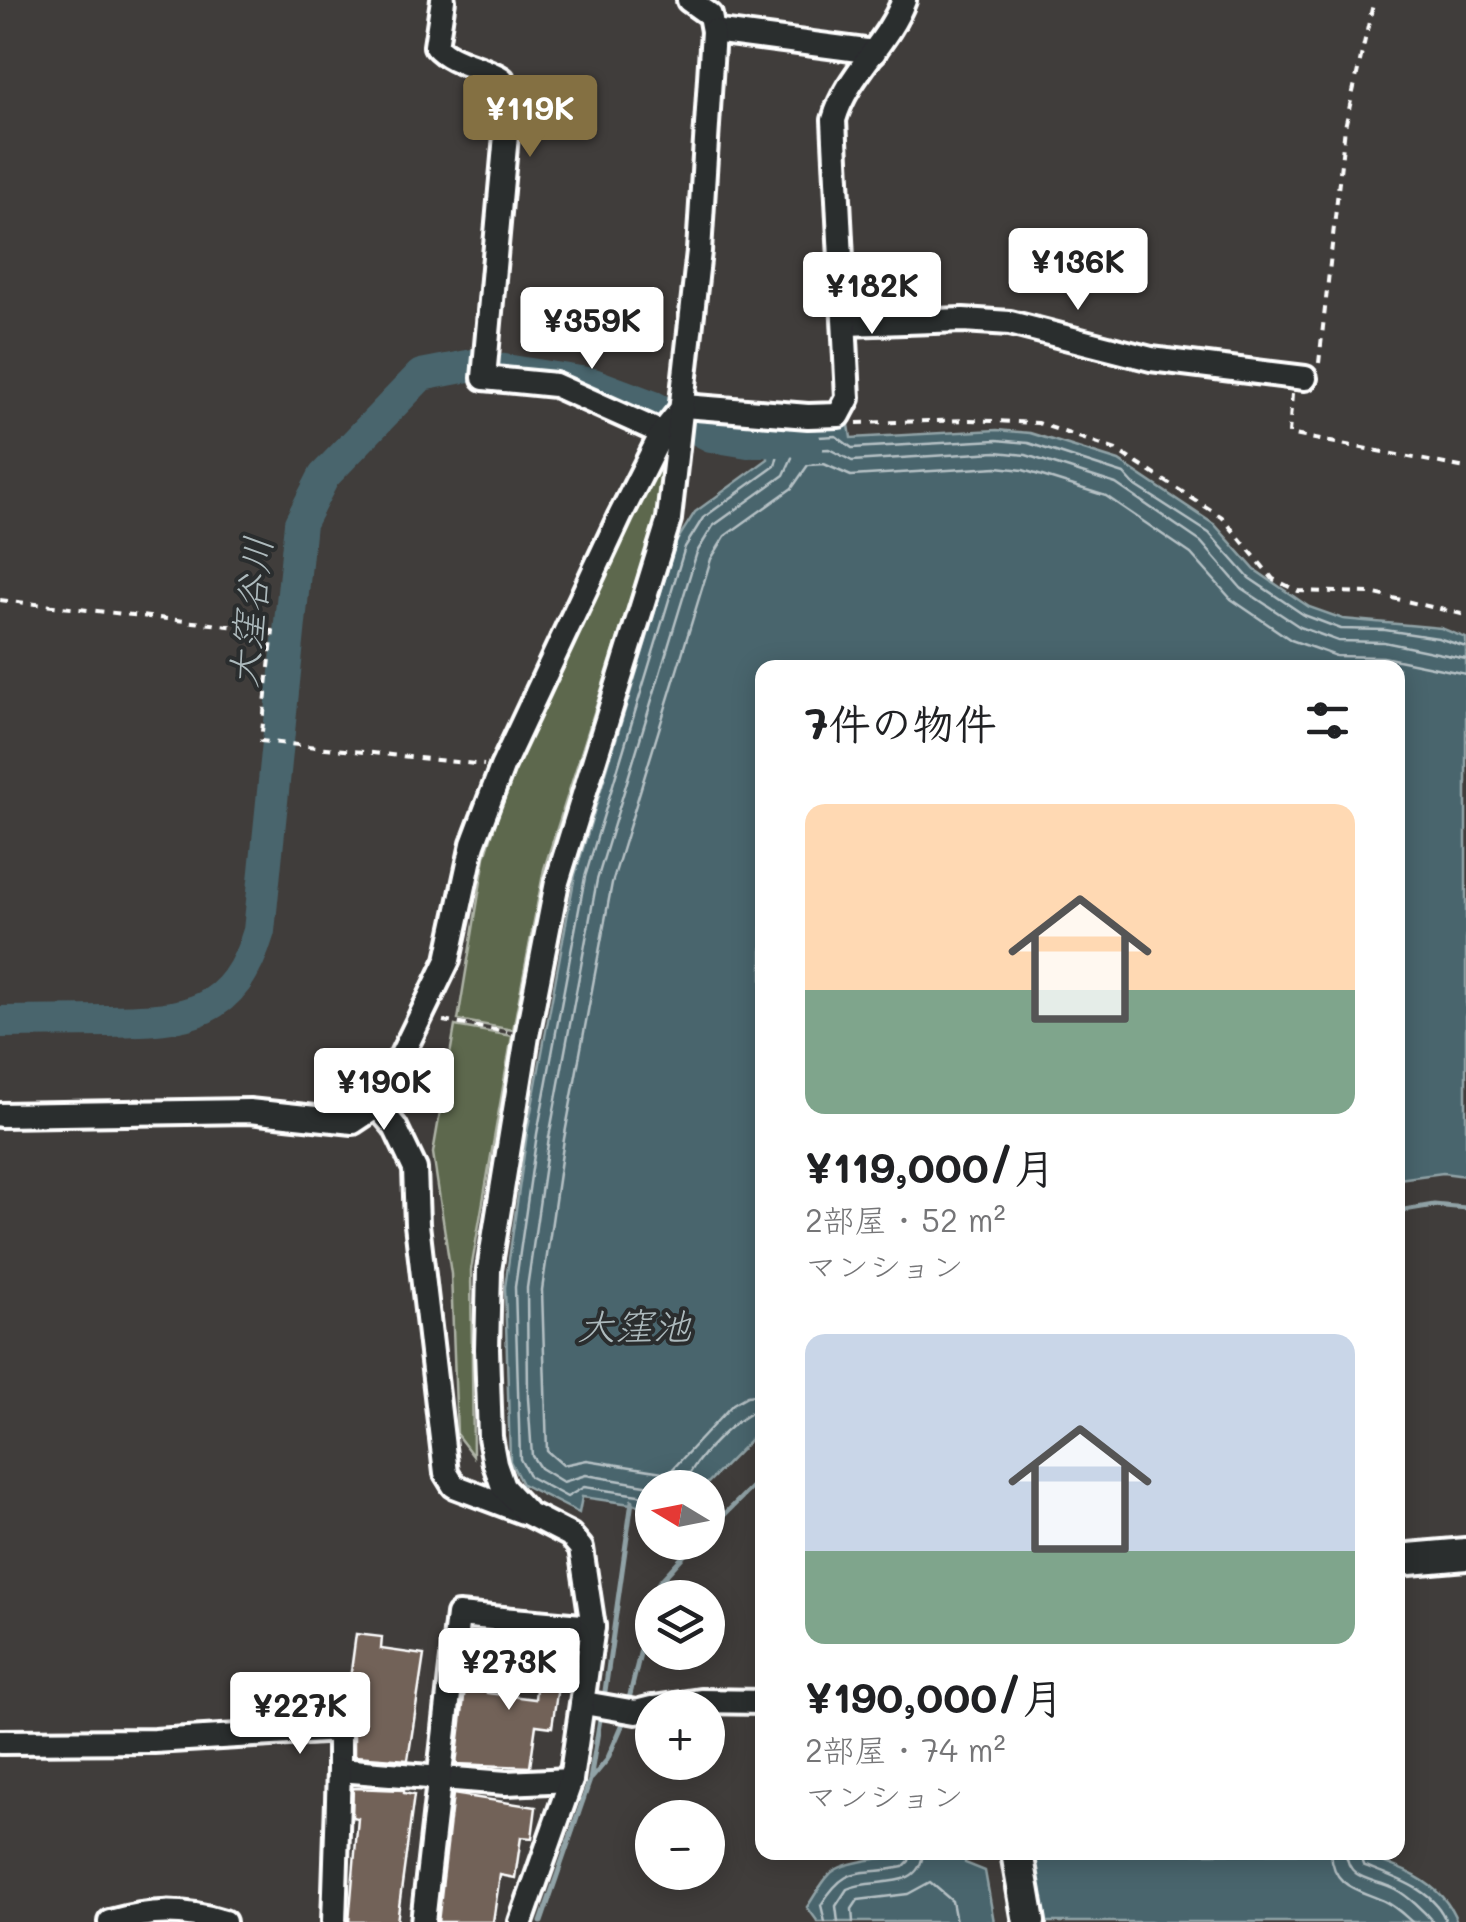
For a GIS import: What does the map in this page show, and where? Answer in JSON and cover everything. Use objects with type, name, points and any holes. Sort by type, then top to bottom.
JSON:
[{"type":"street","points":[[443,0],[436,46],[446,56],[484,67],[502,79],[509,102],[484,378],[555,385],[676,419],[839,415],[848,398],[834,120],[840,98],[894,28],[904,0]]},
{"type":"street","points":[[527,1513],[502,1487],[490,1437],[489,1270],[526,1036],[557,882],[669,519],[713,31],[710,15],[689,0]]},
{"type":"street","points":[[713,31],[874,52]]},
{"type":"street","points":[[846,324],[963,320],[1010,324],[1151,359],[1305,378]]},
{"type":"street","points":[[0,1114],[248,1111],[353,1122],[377,1106],[448,960],[473,844],[502,767],[676,419]]},
{"type":"street","points":[[377,1106],[395,1127],[415,1169],[446,1472],[454,1486],[527,1513],[570,1534],[581,1548],[593,1627],[622,1707]]},
{"type":"street","points":[[1405,1559],[1466,1554]]},
{"type":"street","points":[[424,1922],[458,1614],[593,1627]]},
{"type":"street","points":[[622,1707],[755,1702]]},
{"type":"street","points":[[521,1922],[571,1780],[622,1707]]},
{"type":"street","points":[[0,1742],[171,1741],[339,1730],[334,1922]]},
{"type":"street","points":[[339,1770],[506,1783],[571,1780]]},
{"type":"street","points":[[1018,1860],[1029,1922]]},
{"type":"street","points":[[110,1922],[162,1910],[189,1912],[224,1922]]},
{"type":"path","points":[[1374,0],[1345,128],[1318,369],[1292,387],[1289,434],[1466,468]]},
{"type":"path","points":[[839,415],[862,425],[970,420],[1038,423],[1116,450],[1222,517],[1253,559],[1273,579],[1286,585],[1298,590],[1371,593],[1466,614]]},
{"type":"path","points":[[0,600],[274,631],[261,741],[502,767]]},
{"type":"path","points":[[444,1022],[520,1035]]},
{"type":"green space","points":[[667,443],[664,494],[544,869],[513,1030],[458,1020],[485,857],[504,796],[578,625]]},
{"type":"green space","points":[[455,1026],[512,1036],[471,1270],[473,1456],[457,1435],[451,1274],[433,1153]]},
{"type":"water","name":"大窪池","points":[[849,425],[851,438],[997,430],[1030,433],[1119,461],[1215,525],[1255,570],[1309,607],[1343,619],[1441,628],[1466,638],[1466,1176],[1443,1173],[1405,1178],[1405,660],[755,660],[755,1435],[721,1470],[635,1470],[635,1505],[582,1497],[579,1513],[522,1484],[510,1461],[505,1287],[527,1133],[575,875],[676,542],[695,512],[768,459],[767,429]]},
{"type":"water","points":[[965,1860],[985,1871],[994,1922],[818,1922],[807,1907],[827,1878],[837,1869],[860,1862]]},
{"type":"water","points":[[1030,1860],[1375,1860],[1429,1885],[1441,1895],[1457,1922],[1043,1922]]},
{"type":"building","points":[[356,1634],[382,1637],[381,1649],[424,1655],[408,1760],[354,1756],[354,1729],[345,1716]]},
{"type":"building","points":[[541,1637],[566,1640],[565,1651],[569,1652],[565,1680],[559,1679],[552,1727],[536,1725],[530,1767],[456,1764],[468,1663],[491,1667],[487,1693],[535,1699]]},
{"type":"building","points":[[353,1788],[404,1790],[414,1795],[397,1922],[349,1922],[358,1818],[352,1817]]},
{"type":"building","points":[[453,1794],[536,1807],[532,1838],[521,1837],[515,1878],[500,1875],[493,1922],[438,1922]]},
{"type":"waterway","name":"大窪谷川","points":[[0,1022],[162,1018],[204,1008],[236,981],[259,931],[300,523],[324,476],[421,375],[473,365],[593,384],[654,407],[711,436],[748,442],[804,440],[807,449]]},
{"type":"waterway","points":[[1405,1210],[1434,1205],[1466,1208]]},
{"type":"waterway","points":[[725,1514],[755,1484]]},
{"type":"waterway","points":[[604,1698],[632,1501]]},
{"type":"waterway","points":[[662,1580],[680,1560]]},
{"type":"waterway","points":[[628,1703],[636,1670]]},
{"type":"waterway","points":[[541,1922],[590,1780],[601,1713]]},
{"type":"waterway","points":[[592,1778],[607,1760],[625,1719]]}]
